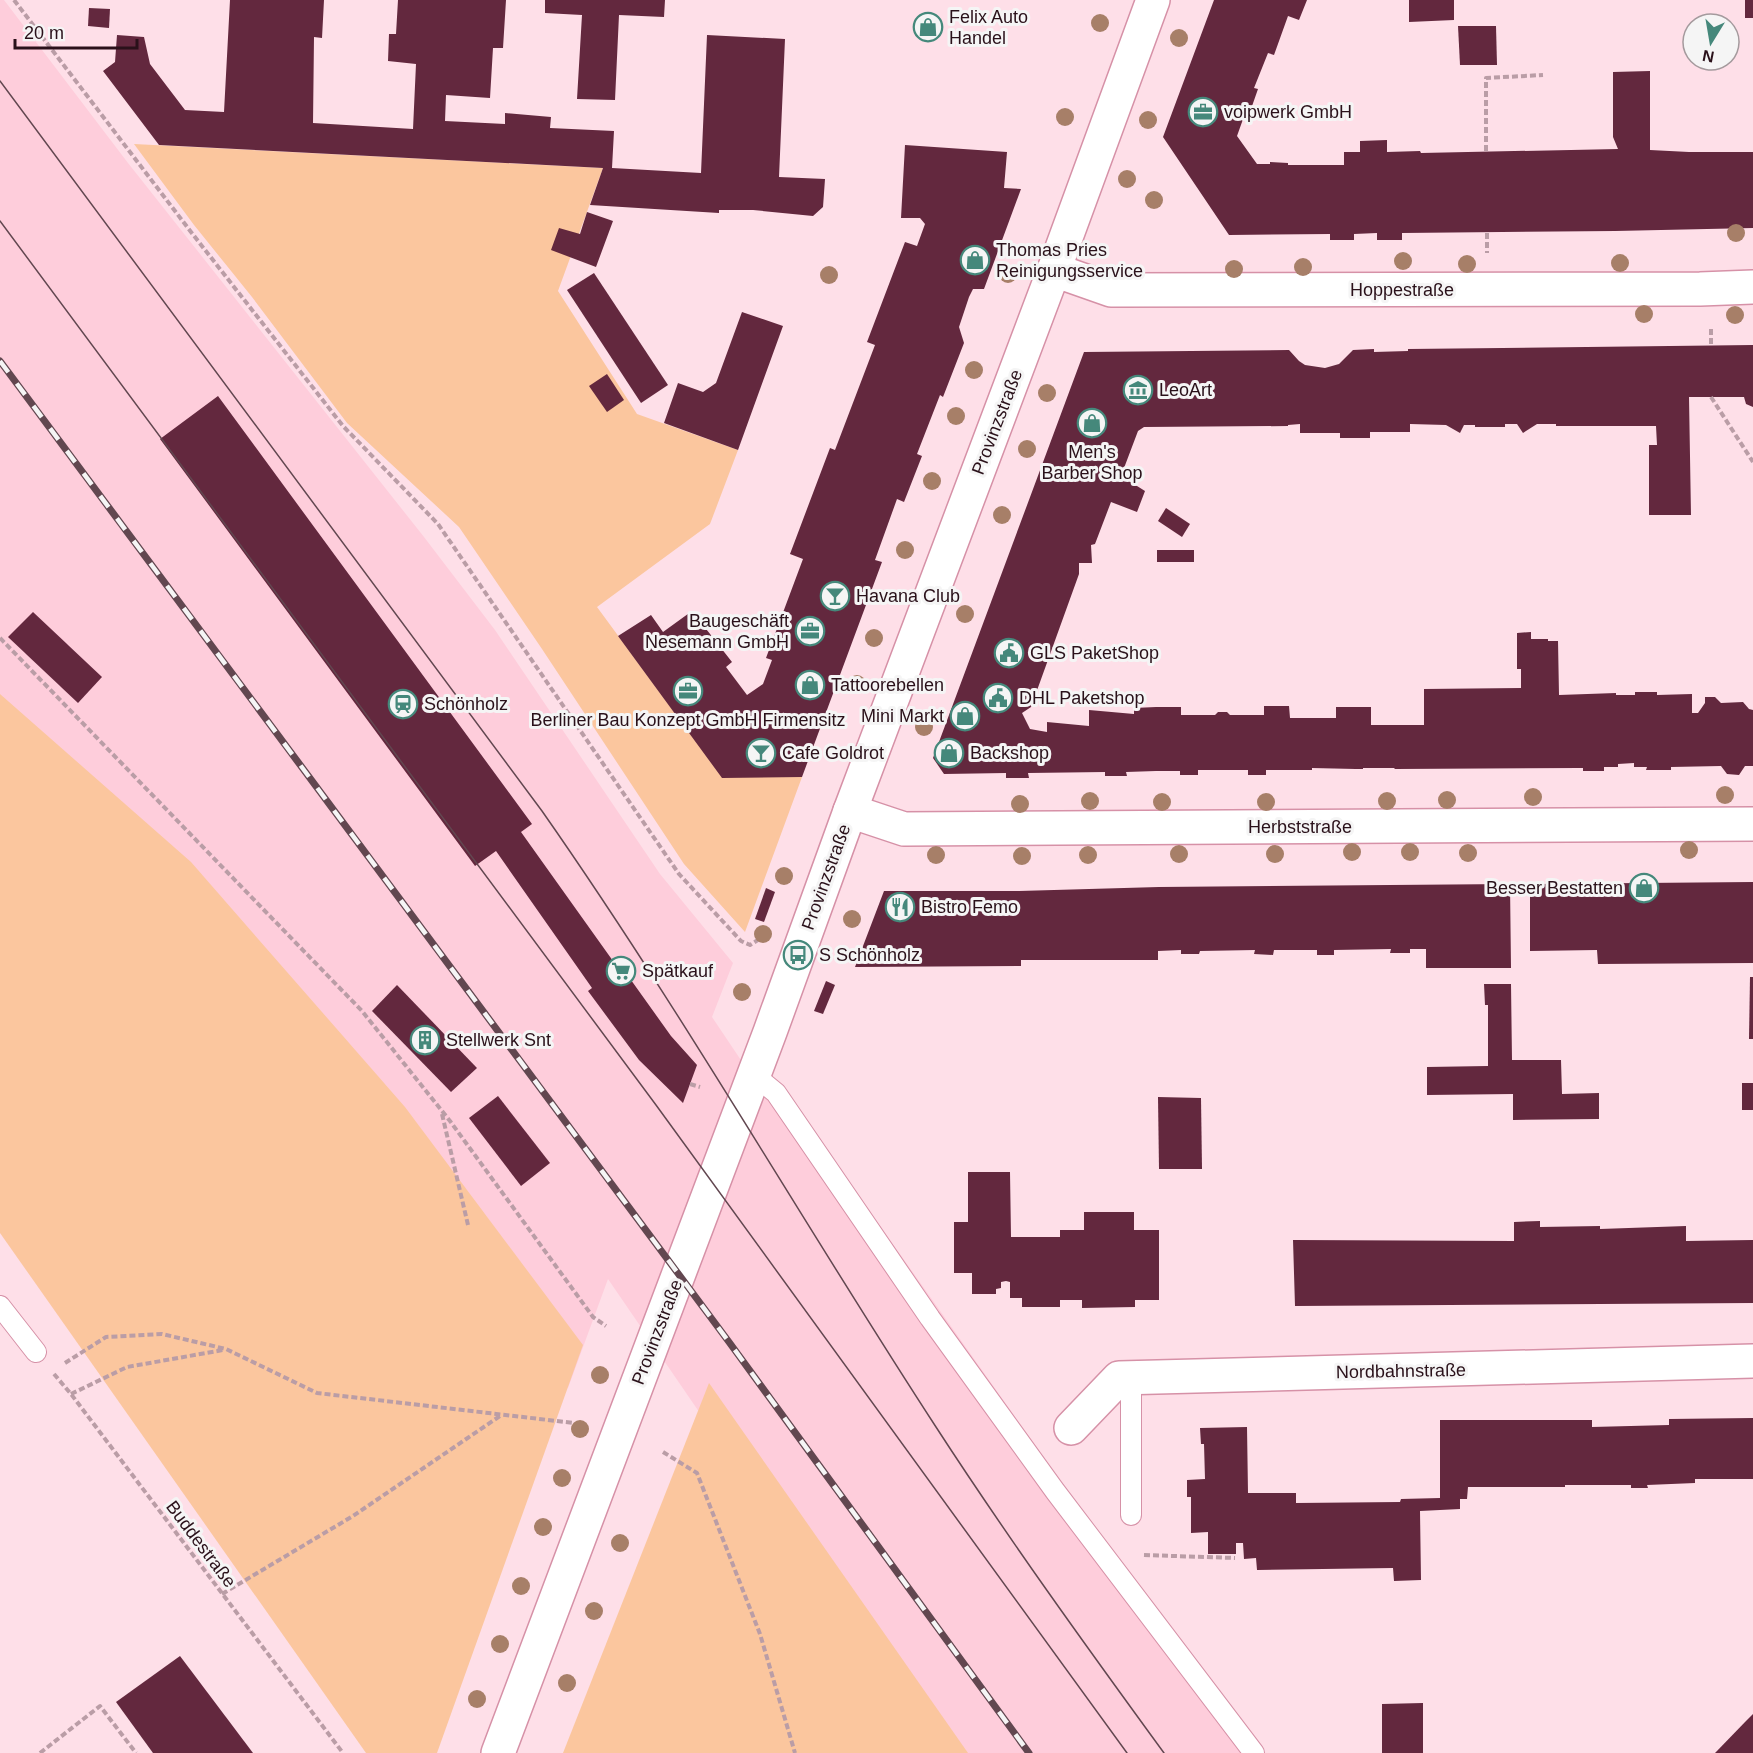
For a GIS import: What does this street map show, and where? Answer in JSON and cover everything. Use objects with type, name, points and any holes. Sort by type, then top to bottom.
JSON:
[{"type":"street","name":"Provinzstraße","points":[[498,1753],[1153,0]]},
{"type":"street","name":"Hoppestraße","points":[[1054,270],[1112,290],[1753,287]]},
{"type":"street","name":"Herbststraße","points":[[850,811],[904,829],[1753,824]]},
{"type":"street","name":"Nordbahnstraße","points":[[1071,1428],[1119,1378],[1753,1361]]},
{"type":"lane","points":[[753,1074],[776,1093],[930,1318],[1055,1491],[1254,1753]]},
{"type":"lane","points":[[0,1306],[36,1352]]},
{"type":"lane","points":[[1131,1378],[1131,1515]]},
{"type":"path","points":[[14,0],[343,426],[438,524],[679,874],[741,941],[750,945],[768,934]]},
{"type":"path","points":[[1486,151],[1486,78],[1543,75]]},
{"type":"path","points":[[1711,329],[1711,346]]},
{"type":"path","points":[[1711,397],[1753,462]]},
{"type":"path","points":[[0,638],[362,1011],[441,1110],[593,1317],[606,1326]]},
{"type":"path","points":[[690,1084],[700,1087]]},
{"type":"path","points":[[441,1110],[468,1225]]},
{"type":"path","name":"Buddestraße","points":[[226,1349],[162,1334],[106,1337],[52,1372],[343,1753]]},
{"type":"path","points":[[71,1394],[127,1367],[226,1349],[317,1393],[574,1423]]},
{"type":"path","points":[[222,1594],[353,1516],[500,1416]]},
{"type":"path","points":[[663,1452],[697,1473],[760,1634],[795,1753]]},
{"type":"path","points":[[1131,1515],[1133,1555],[1235,1558]]},
{"type":"path","points":[[40,1753],[100,1706],[136,1753]]},
{"type":"shaded area","points":[[0,0],[4,0],[128,163],[495,630],[660,874],[733,963],[712,1017],[767,1099],[776,1079],[1253,1753],[866,1753],[706,1422],[608,1279],[568,1388],[0,1097]]},
{"type":"shaded area","points":[[134,144],[603,168],[558,291],[637,414],[738,450],[710,524],[597,607],[722,777],[802,777],[745,932],[684,864],[459,527],[347,423]]},
{"type":"shaded area","points":[[0,694],[191,862],[405,1107],[583,1345],[437,1753],[366,1753],[0,1233]]},
{"type":"shaded area","points":[[709,1383],[968,1753],[563,1753]]},
{"type":"building","points":[[230,0],[324,0],[322,38],[314,37],[313,123],[413,129],[416,64],[388,61],[389,34],[396,34],[398,0],[506,0],[503,48],[493,48],[490,98],[446,95],[445,121],[505,124],[505,113],[551,117],[550,128],[614,131],[612,168],[701,173],[707,35],[785,39],[779,177],[825,179],[823,207],[813,216],[753,210],[719,210],[719,213],[590,205],[603,168],[159,145],[103,71],[115,62],[117,35],[144,37],[150,64],[185,110],[224,112]]},
{"type":"building","points":[[545,0],[665,0],[664,17],[619,15],[615,100],[577,99],[582,15],[545,13]]},
{"type":"building","points":[[1214,0],[1307,0],[1299,20],[1288,16],[1274,55],[1268,53],[1254,88],[1258,89],[1251,109],[1247,108],[1237,136],[1257,164],[1270,164],[1270,162],[1288,163],[1288,165],[1344,165],[1344,152],[1360,152],[1360,141],[1387,140],[1387,152],[1618,149],[1613,137],[1613,72],[1650,71],[1650,150],[1753,152],[1753,228],[1402,233],[1402,240],[1377,240],[1377,233],[1354,234],[1354,240],[1330,240],[1330,234],[1229,235],[1163,137]]},
{"type":"building","points":[[1409,0],[1454,0],[1454,20],[1409,22]]},
{"type":"building","points":[[1745,0],[1753,0],[1753,18],[1745,18]]},
{"type":"building","points":[[89,8],[110,9],[109,28],[88,26]]},
{"type":"building","points":[[1458,26],[1496,26],[1497,65],[1460,65]]},
{"type":"building","points":[[905,145],[1007,152],[1004,188],[1021,189],[984,289],[973,289],[969,297],[959,327],[964,343],[943,397],[940,395],[917,454],[922,456],[904,502],[897,499],[875,560],[882,562],[802,777],[722,778],[618,636],[651,615],[663,632],[692,611],[732,662],[726,667],[747,695],[763,684],[772,660],[766,658],[803,559],[790,554],[830,448],[835,450],[875,345],[867,342],[905,242],[917,246],[925,224],[920,218],[901,218]]},
{"type":"building","points":[[587,212],[613,221],[596,267],[551,250],[559,228],[580,234]]},
{"type":"building","points":[[594,273],[668,385],[641,403],[567,290]]},
{"type":"building","points":[[742,312],[783,326],[738,450],[664,423],[678,383],[703,392],[716,383]]},
{"type":"building","points":[[1753,345],[1753,407],[1746,404],[1744,397],[1689,397],[1691,515],[1649,515],[1649,445],[1657,445],[1656,426],[1537,424],[1523,433],[1517,424],[1505,424],[1505,427],[1464,425],[1460,433],[1446,425],[1410,424],[1410,432],[1370,432],[1370,438],[1340,438],[1340,433],[1300,433],[1300,424],[1144,427],[1138,431],[1121,476],[1145,491],[1137,512],[1111,502],[1095,544],[1091,545],[1092,563],[1079,563],[1079,574],[1031,707],[1022,713],[1030,729],[1047,732],[1047,722],[1089,726],[1089,710],[1134,714],[1134,708],[1156,707],[1181,707],[1181,715],[1215,715],[1218,712],[1227,712],[1230,715],[1264,715],[1264,706],[1289,706],[1290,718],[1336,718],[1336,707],[1371,707],[1371,725],[1424,725],[1424,689],[1521,688],[1521,669],[1517,669],[1517,633],[1531,632],[1531,639],[1558,641],[1559,695],[1616,693],[1616,695],[1635,695],[1635,692],[1657,692],[1657,695],[1692,694],[1692,713],[1698,713],[1705,703],[1705,697],[1715,697],[1721,703],[1743,702],[1753,710],[1753,766],[1745,766],[1739,775],[1727,774],[1721,766],[1646,770],[1647,767],[1634,767],[1634,763],[1618,764],[1618,767],[1604,767],[1604,771],[1583,771],[1583,768],[1312,768],[1312,770],[1266,770],[1266,775],[1248,775],[1248,770],[1198,770],[1198,775],[1180,775],[1180,771],[1126,772],[1127,776],[1105,776],[1105,772],[1028,773],[1029,778],[1006,778],[1006,773],[944,774],[933,758],[1084,352],[1289,350],[1305,365],[1325,368],[1339,364],[1353,350],[1374,349],[1374,352],[1408,351],[1408,349]]},
{"type":"building","points":[[607,374],[624,400],[607,412],[589,386]]},
{"type":"building","points":[[218,396],[532,824],[521,832],[618,968],[621,966],[671,1036],[697,1065],[683,1103],[639,1060],[588,991],[592,988],[496,851],[475,866],[160,439]]},
{"type":"building","points":[[1166,508],[1190,524],[1182,537],[1158,521]]},
{"type":"building","points":[[1157,550],[1194,550],[1194,562],[1157,562]]},
{"type":"building","points":[[33,612],[102,677],[78,703],[8,637]]},
{"type":"building","points":[[1753,882],[1753,963],[1598,964],[1597,950],[1530,951],[1530,884]]},
{"type":"building","points":[[1510,884],[1511,968],[1426,968],[1426,949],[1410,949],[1410,953],[1390,953],[1391,949],[1334,950],[1334,955],[1317,955],[1317,950],[1274,950],[1273,955],[1254,954],[1255,950],[1200,951],[1199,954],[1181,954],[1181,950],[1158,951],[1158,960],[1021,960],[1021,966],[855,967],[884,891]]},
{"type":"building","points":[[766,888],[775,892],[764,922],[755,919]]},
{"type":"building","points":[[1750,977],[1753,977],[1753,1039],[1749,1039]]},
{"type":"building","points":[[826,981],[835,985],[823,1014],[814,1011]]},
{"type":"building","points":[[1484,984],[1511,984],[1512,1060],[1561,1060],[1562,1094],[1599,1093],[1599,1119],[1513,1120],[1513,1094],[1427,1095],[1427,1067],[1488,1066],[1488,1005],[1485,1005]]},
{"type":"building","name":"Stellwerk Snt","points":[[397,985],[477,1068],[451,1092],[372,1011]]},
{"type":"building","points":[[1742,1083],[1753,1083],[1753,1110],[1742,1110]]},
{"type":"building","points":[[498,1096],[550,1163],[521,1186],[469,1118]]},
{"type":"building","points":[[1158,1097],[1201,1098],[1202,1169],[1159,1169]]},
{"type":"building","points":[[968,1172],[1010,1172],[1011,1237],[1060,1237],[1060,1230],[1084,1230],[1084,1212],[1134,1212],[1134,1230],[1159,1230],[1159,1300],[1135,1300],[1135,1307],[1082,1308],[1082,1300],[1060,1300],[1060,1307],[1022,1307],[1022,1298],[1010,1298],[1010,1282],[1006,1281],[1001,1282],[1001,1288],[996,1289],[996,1294],[972,1294],[972,1273],[954,1273],[954,1222],[968,1222]]},
{"type":"building","points":[[1540,1221],[1540,1227],[1600,1226],[1600,1229],[1686,1226],[1686,1241],[1753,1240],[1753,1303],[1295,1306],[1293,1240],[1514,1241],[1514,1222]]},
{"type":"building","points":[[1753,1418],[1753,1479],[1695,1479],[1695,1483],[1647,1485],[1648,1488],[1631,1488],[1631,1485],[1468,1487],[1467,1499],[1460,1499],[1460,1509],[1420,1511],[1421,1580],[1394,1581],[1393,1568],[1257,1570],[1256,1558],[1244,1559],[1243,1543],[1236,1543],[1236,1554],[1208,1554],[1208,1532],[1191,1533],[1191,1497],[1187,1497],[1187,1480],[1205,1479],[1204,1444],[1201,1444],[1200,1428],[1247,1427],[1248,1493],[1296,1493],[1296,1503],[1400,1502],[1401,1499],[1440,1498],[1440,1420],[1592,1420],[1592,1427],[1669,1425],[1669,1419]]},
{"type":"building","points":[[180,1656],[253,1753],[153,1753],[116,1702]]},
{"type":"building","points":[[1423,1703],[1423,1753],[1382,1753],[1382,1704]]},
{"type":"building","points":[[1753,1714],[1753,1753],[1715,1753],[1746,1721]]},
{"type":"tram line","points":[[0,81],[542,811],[644,963],[963,1468],[1048,1592],[1164,1753]]},
{"type":"tram line","points":[[0,221],[656,1105],[1127,1753]]},
{"type":"railway","points":[[0,361],[729,1342],[1029,1753]]},
{"type":"place","name":"Felix Auto Handel","points":[[928,27]]},
{"type":"place","name":"voipwerk GmbH","points":[[1203,112]]},
{"type":"place","name":"Thomas Pries Reinigungsservice","points":[[975,260]]},
{"type":"place","name":"LeoArt","points":[[1138,390]]},
{"type":"place","name":"Men's Barber Shop","points":[[1092,423]]},
{"type":"place","name":"Havana Club","points":[[835,596]]},
{"type":"place","name":"Baugeschäft Nesemann GmbH","points":[[810,631]]},
{"type":"place","name":"GLS PaketShop","points":[[1009,653]]},
{"type":"place","name":"Tattoorebellen","points":[[810,685]]},
{"type":"place","name":"Berliner Bau Konzept GmbH Firmensitz","points":[[688,691]]},
{"type":"place","name":"DHL Paketshop","points":[[998,698]]},
{"type":"place","name":"Schönholz","points":[[403,704]]},
{"type":"place","name":"Mini Markt","points":[[965,716]]},
{"type":"place","name":"Cafe Goldrot","points":[[761,753]]},
{"type":"place","name":"Backshop","points":[[949,753]]},
{"type":"place","name":"Besser Bestatten","points":[[1644,888]]},
{"type":"place","name":"Bistro Femo","points":[[900,907]]},
{"type":"place","name":"S Schönholz","points":[[798,955]]},
{"type":"place","name":"Spätkauf","points":[[621,971]]},
{"type":"place","name":"Stellwerk Snt","points":[[425,1040]]}]
